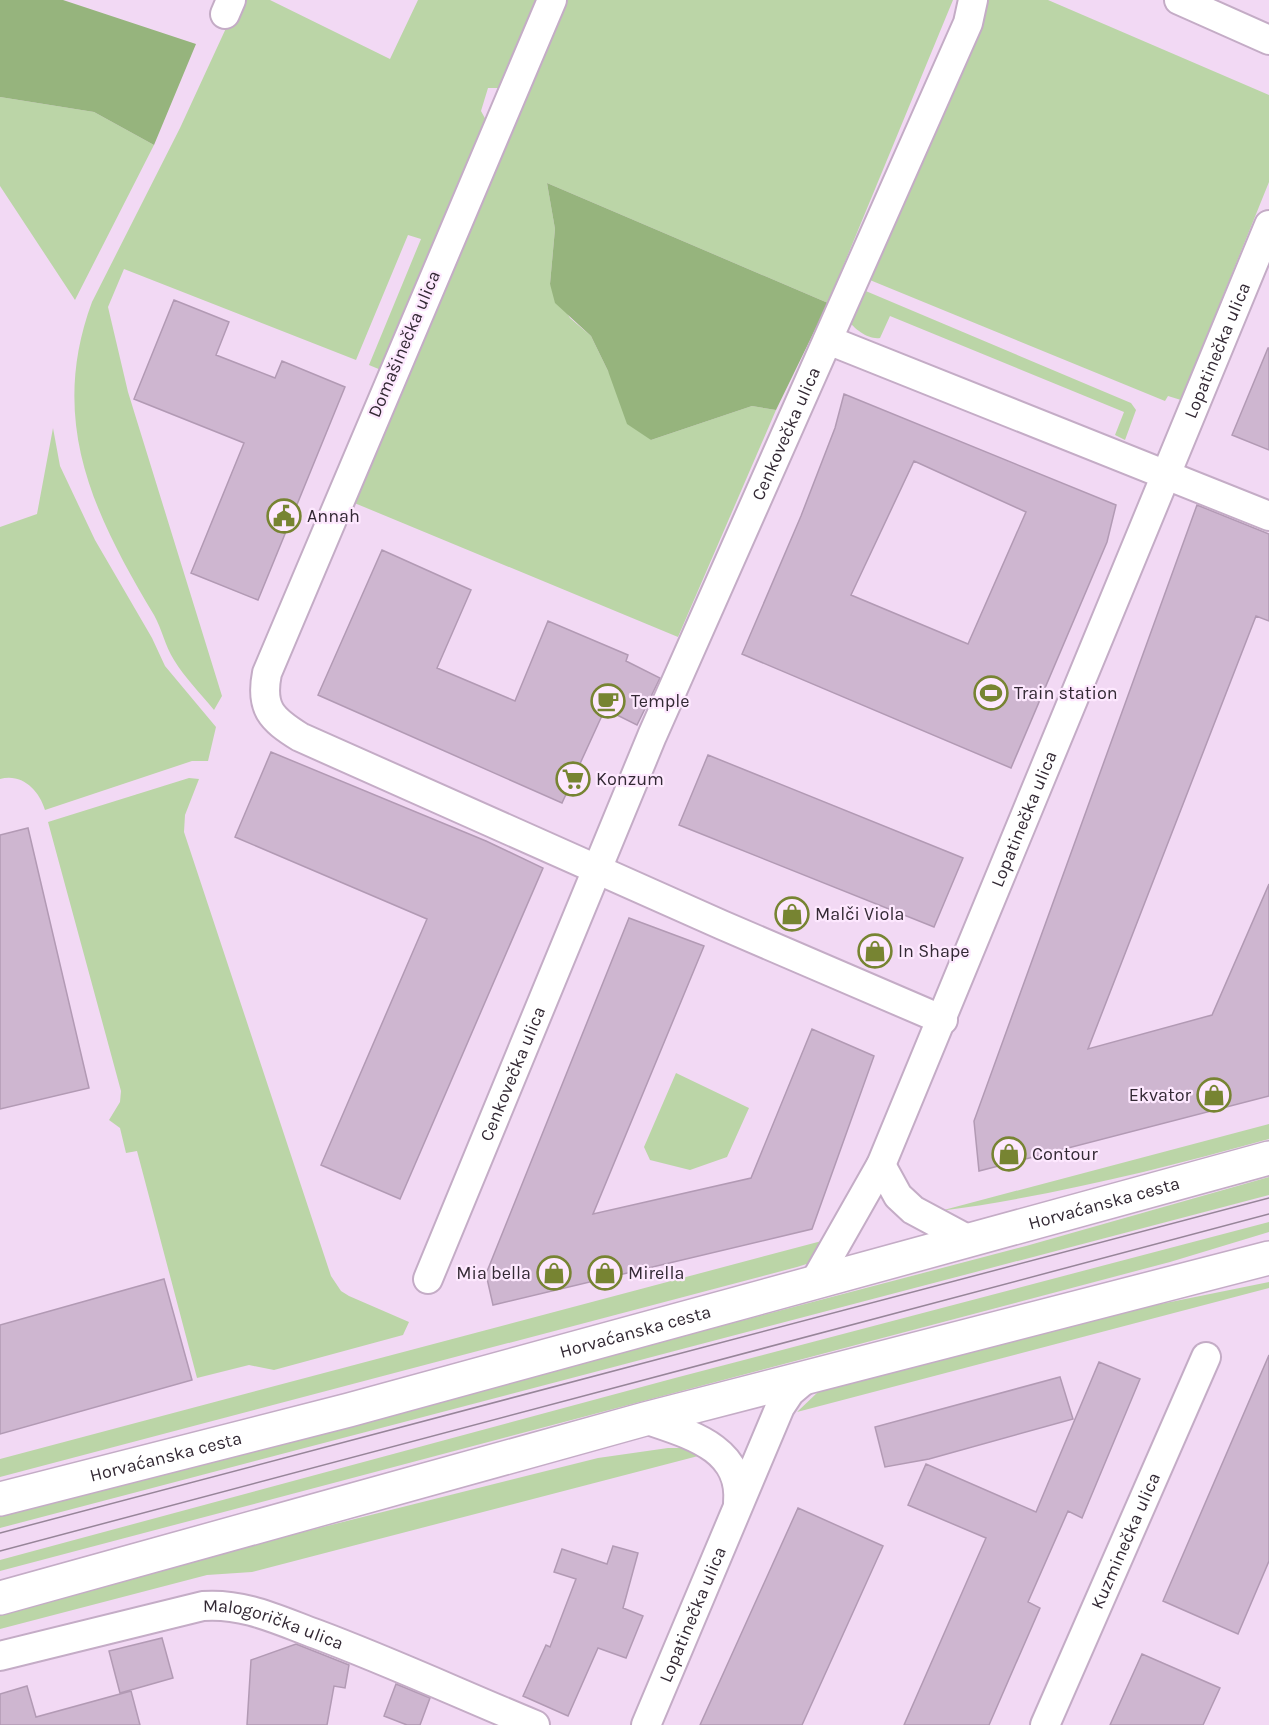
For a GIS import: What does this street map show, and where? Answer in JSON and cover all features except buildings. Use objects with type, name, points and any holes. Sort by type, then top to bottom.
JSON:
[{"type":"street","name":"Domašinečka ulica","points":[[552,0],[376,408],[267,673],[263,691],[268,710],[275,721],[300,737],[596,868]]},
{"type":"street","name":"Cenkovečka ulica","points":[[428,1279],[596,868],[969,23],[973,0]]},
{"type":"street","points":[[1179,0],[1269,40]]},
{"type":"street","name":"Lopatinečka ulica","points":[[814,1283],[881,1165],[943,1020],[1269,225]]},
{"type":"street","points":[[828,340],[1269,516]]},
{"type":"street","points":[[596,868],[943,1020]]},
{"type":"street","name":"Horvaćanska cesta","points":[[0,1499],[349,1410],[1269,1158]]},
{"type":"street","points":[[881,1165],[898,1196],[913,1210],[969,1240]]},
{"type":"street","points":[[0,1598],[645,1419],[1269,1258]]},
{"type":"street","name":"Kuzminečka ulica","points":[[1045,1725],[1206,1357]]},
{"type":"street","name":"Lopatinečka ulica","points":[[646,1725],[780,1407],[790,1392],[809,1376]]},
{"type":"street","name":"Lopatinečka ulica","points":[[645,1419],[694,1436],[719,1452],[732,1468],[740,1487],[738,1503]]},
{"type":"street","name":"Malogorička ulica","points":[[0,1656],[203,1606],[226,1604],[253,1610],[370,1654],[535,1725]]},
{"type":"green space","points":[[0,0],[63,0],[196,44],[154,145],[94,112],[0,97]]},
{"type":"green space","points":[[239,0],[270,0],[390,59],[418,0],[538,0],[501,88],[488,88],[481,111],[487,122],[381,370],[369,365],[421,239],[408,235],[356,360],[124,269],[108,307],[128,392],[222,696],[214,710],[171,655],[157,620],[112,540],[96,503],[84,465],[76,426],[75,387],[80,345],[92,302],[180,128]]},
{"type":"green space","points":[[561,0],[953,0],[828,303],[547,183],[555,229],[550,284],[570,318],[591,336],[608,371],[651,440],[752,406],[776,410],[678,637],[352,502]]},
{"type":"green space","points":[[983,0],[1048,0],[1269,95],[1269,182],[1181,400],[1168,396],[1165,401],[865,278]]},
{"type":"green space","points":[[0,97],[94,112],[154,145],[75,300],[0,186]]},
{"type":"green space","points":[[547,183],[828,303],[776,410],[752,406],[651,440],[627,424],[608,371],[591,336],[555,303],[550,284],[555,229]]},
{"type":"green space","points":[[861,289],[1131,403],[1136,410],[1125,440],[1115,435],[1124,412],[890,316],[880,338],[862,333],[848,320]]},
{"type":"green space","points":[[53,428],[60,466],[95,540],[152,638],[165,666],[216,727],[208,761],[192,761],[45,810],[39,796],[28,785],[15,778],[0,779],[0,527],[37,514]]},
{"type":"green space","points":[[189,778],[199,779],[185,815],[184,832],[331,1276],[341,1291],[349,1296],[409,1322],[403,1335],[274,1370],[249,1365],[197,1378],[137,1151],[126,1153],[120,1128],[109,1120],[120,1102],[121,1091],[48,822]]},
{"type":"green space","points":[[676,1073],[749,1108],[727,1157],[690,1170],[650,1160],[644,1147]]},
{"type":"green space","points":[[1269,1124],[1269,1139],[1228,1150],[1065,1190],[940,1211]]},
{"type":"green space","points":[[1269,1177],[1269,1195],[0,1528],[0,1515],[1026,1246]]},
{"type":"green space","points":[[1269,1222],[1269,1232],[1170,1262],[0,1571],[0,1560],[675,1378]]},
{"type":"green space","points":[[833,1238],[813,1262],[797,1267],[0,1477],[0,1459]]},
{"type":"green space","points":[[1269,1282],[1269,1288],[797,1412],[818,1392],[1141,1308]]},
{"type":"green space","points":[[668,1448],[689,1448],[702,1455],[252,1572],[207,1575],[0,1629],[0,1608],[598,1458]]},
{"type":"tram line","points":[[0,1533],[1269,1198]]},
{"type":"tram line","points":[[0,1551],[1269,1214]]},
{"type":"place","name":"Annah","points":[[284,516]]},
{"type":"place","name":"Train station","points":[[991,693]]},
{"type":"place","name":"Temple","points":[[608,701]]},
{"type":"place","name":"Konzum","points":[[573,779]]},
{"type":"place","name":"Malči Viola","points":[[792,914]]},
{"type":"place","name":"In Shape","points":[[875,951]]},
{"type":"place","name":"Ekvator","points":[[1214,1095]]},
{"type":"place","name":"Contour","points":[[1009,1154]]},
{"type":"place","name":"Mia bella","points":[[554,1273]]},
{"type":"place","name":"Mirella","points":[[605,1273]]}]
